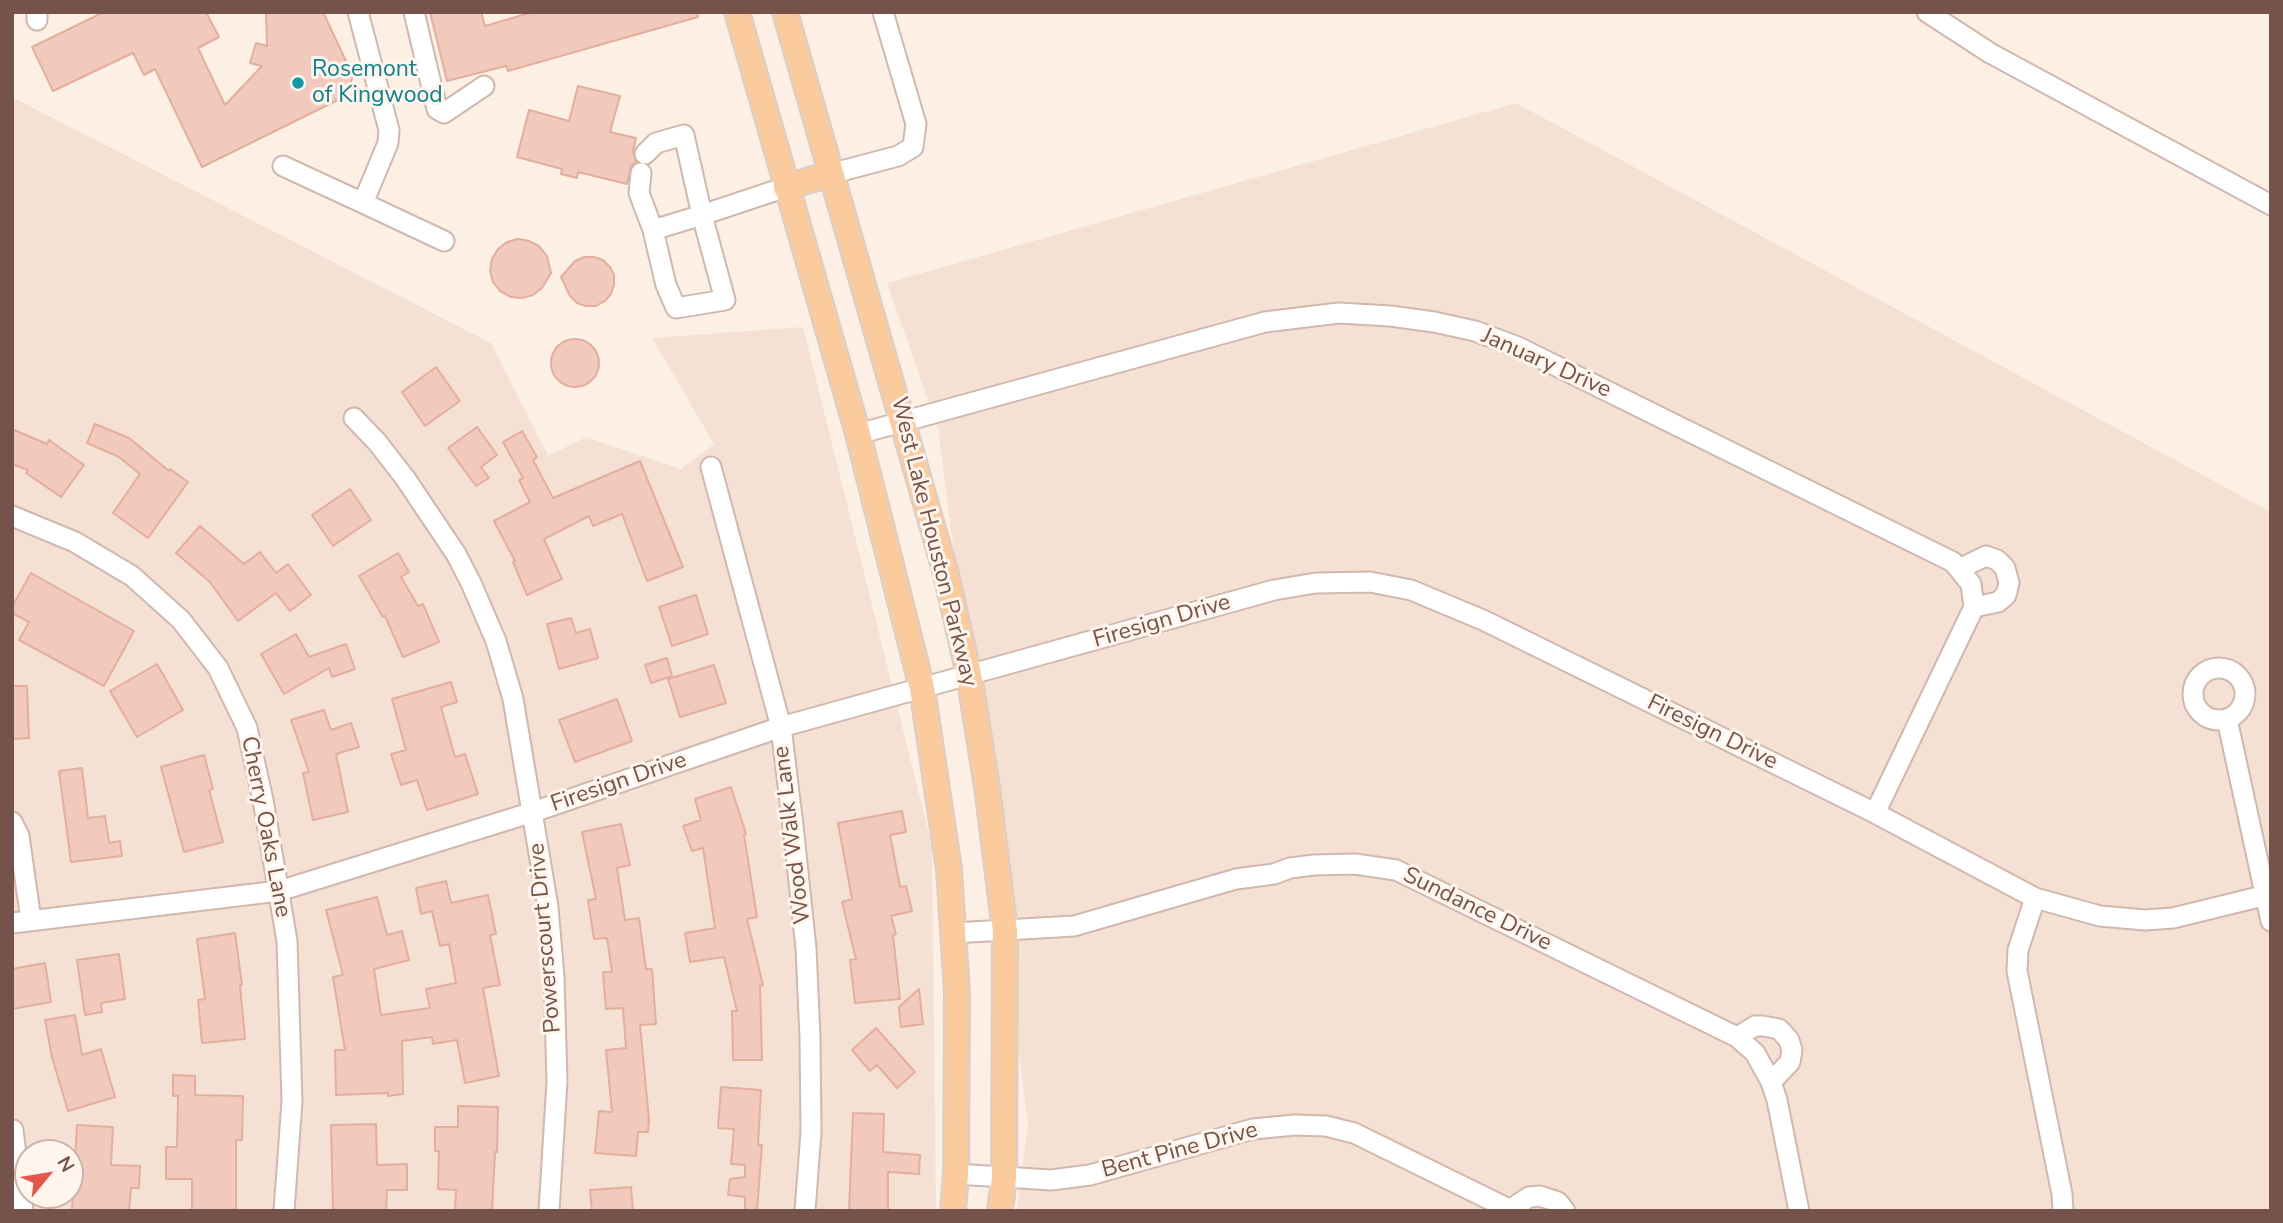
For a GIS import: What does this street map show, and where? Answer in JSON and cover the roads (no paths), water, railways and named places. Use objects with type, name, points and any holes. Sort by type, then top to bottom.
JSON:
[{"type":"main road","name":"West Lake Houston Parkway","points":[[737,12],[858,434],[922,688],[949,869],[957,993],[956,1174],[953,1211]]},
{"type":"main road","name":"West Lake Houston Parkway","points":[[785,12],[946,573],[969,675],[987,787],[1004,931],[1004,1178],[1000,1211]]},
{"type":"main road","points":[[786,187],[830,174]]},
{"type":"street","points":[[358,12],[389,130],[388,143],[363,203]]},
{"type":"street","points":[[414,12],[437,109],[444,113],[484,86]]},
{"type":"street","points":[[830,174],[898,156],[913,147],[916,124],[883,12]]},
{"type":"street","points":[[1927,12],[1990,52],[2271,205]]},
{"type":"street","points":[[684,135],[702,215],[725,300],[676,308],[666,285],[653,230],[639,193],[643,163],[656,143],[684,135]]},
{"type":"street","points":[[283,166],[444,241]]},
{"type":"street","points":[[653,230],[786,187]]},
{"type":"street","name":"January Drive","points":[[858,434],[1265,322],[1339,313],[1434,322],[1475,331],[1518,347],[1952,562],[1959,569]]},
{"type":"street","name":"Powerscourt Drive","points":[[354,418],[405,478],[439,527],[471,583],[496,641],[513,699],[548,907],[554,977],[556,1081],[549,1211]]},
{"type":"street","name":"Wood Walk Lane","points":[[711,467],[780,727],[806,948],[811,1132],[805,1211]]},
{"type":"street","name":"Cherry Oaks Lane","points":[[12,516],[75,542],[132,576],[181,620],[218,668],[247,728],[279,891],[286,941],[292,1101],[284,1211]]},
{"type":"street","points":[[1875,813],[1974,607],[1971,584],[1959,569],[1986,556],[1997,560],[2005,568],[2009,583],[2006,595],[1998,602],[1974,607]]},
{"type":"street","name":"Firesign Drive","points":[[22,922],[279,891],[533,812],[780,727],[1275,590],[1316,583],[1370,582],[1411,590],[1483,620],[1875,813],[2035,898],[2100,916],[2145,920],[2173,918],[2268,895]]},
{"type":"street","points":[[2227,719],[2268,895],[2271,921]]},
{"type":"street","points":[[12,822],[19,836],[22,922]]},
{"type":"street","name":"Sundance Drive","points":[[953,933],[1074,926],[1236,880],[1274,874],[1290,868],[1355,864],[1396,870],[1737,1037],[1755,1053],[1771,1082],[1799,1211]]},
{"type":"street","points":[[2035,898],[2018,950],[2017,971],[2062,1194],[2063,1211]]},
{"type":"street","points":[[1737,1037],[1755,1026],[1763,1026],[1779,1029],[1789,1040],[1792,1050],[1790,1062],[1771,1082]]},
{"type":"street","name":"Bent Pine Drive","points":[[956,1174],[1051,1180],[1090,1175],[1253,1129],[1295,1125],[1326,1126],[1354,1133],[1512,1210],[1529,1198],[1540,1196],[1558,1202],[1565,1211]]},
{"type":"street","points":[[13,1130],[23,1211]]},
{"type":"place","name":"Rosemont of Kingwood","points":[[298,83]]}]
